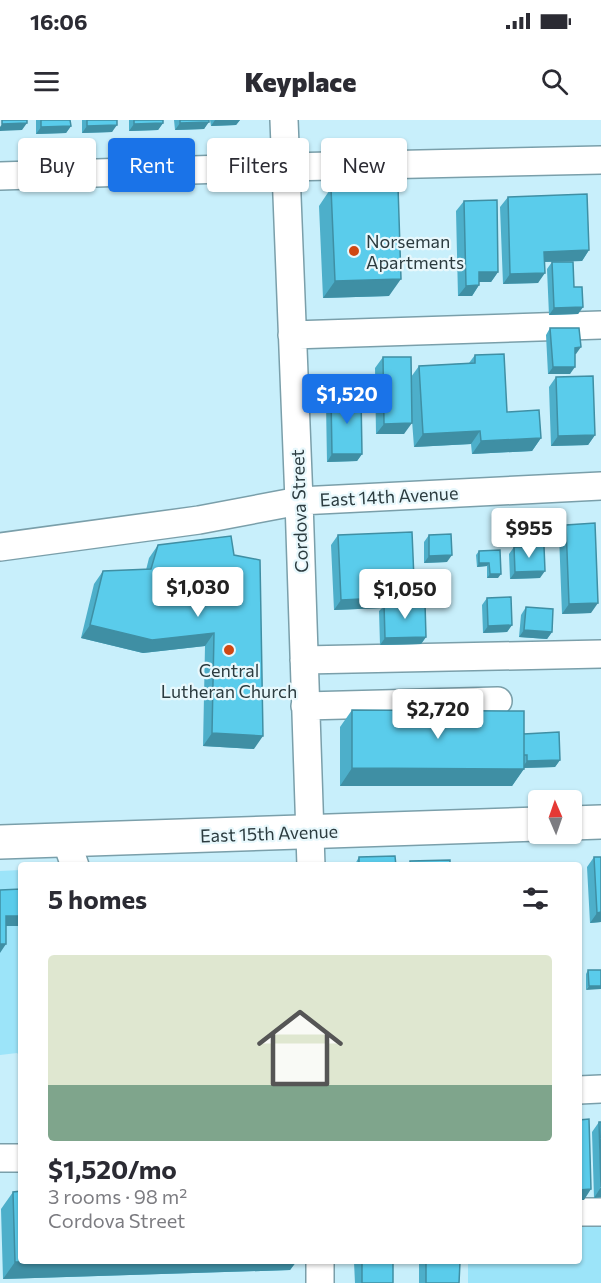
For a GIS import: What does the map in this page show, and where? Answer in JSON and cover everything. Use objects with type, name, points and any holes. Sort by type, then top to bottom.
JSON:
[{"type":"main road","points":[[582,823],[601,822]]},
{"type":"main road","name":"East 15th Avenue","points":[[0,842],[71,853],[309,831],[528,824]]},
{"type":"street","name":"Cordova Street","points":[[284,120],[285,138]]},
{"type":"street","points":[[309,166],[601,160]]},
{"type":"street","points":[[0,176],[207,169]]},
{"type":"street","name":"Cordova Street","points":[[287,192],[311,862]]},
{"type":"street","points":[[292,335],[601,326]]},
{"type":"street","name":"East 14th Avenue","points":[[0,547],[199,520],[299,501],[601,486]]},
{"type":"street","points":[[304,660],[601,654]]},
{"type":"street","points":[[305,706],[498,701]]},
{"type":"street","points":[[582,1090],[601,1089]]},
{"type":"street","points":[[0,1158],[18,1158]]},
{"type":"street","points":[[582,1212],[601,1212]]},
{"type":"street","points":[[320,1264],[320,1283]]},
{"type":"shaded area","points":[[18,870],[18,1054],[0,1055],[0,871]]},
{"type":"shaded area","points":[[582,1225],[601,1225],[601,1283],[468,1283],[468,1264],[582,1264]]},
{"type":"building","points":[[2,120],[27,120],[27,123],[2,124]]},
{"type":"building","points":[[41,120],[70,120],[71,126],[41,127]]},
{"type":"building","points":[[87,120],[117,120],[117,125],[87,126]]},
{"type":"building","points":[[134,120],[163,120],[163,123],[134,124]]},
{"type":"building","points":[[180,120],[209,120],[209,122],[180,123]]},
{"type":"building","name":"Norseman Apartments","points":[[331,192],[398,192],[401,279],[335,281]]},
{"type":"building","points":[[587,194],[589,250],[544,252],[545,273],[510,274],[508,197]]},
{"type":"building","points":[[497,200],[498,272],[479,272],[479,285],[466,286],[464,201]]},
{"type":"building","points":[[552,262],[573,262],[574,287],[582,287],[583,307],[554,308]]},
{"type":"building","points":[[550,328],[579,328],[581,347],[575,348],[575,367],[553,367]]},
{"type":"building","points":[[504,354],[507,412],[539,410],[541,438],[481,441],[480,431],[423,434],[419,366],[475,363],[475,355]]},
{"type":"building","points":[[383,357],[411,357],[412,423],[384,424]]},
{"type":"building","points":[[593,376],[595,435],[558,436],[556,377]]},
{"type":"building","points":[[361,396],[362,454],[332,454],[331,397]]},
{"type":"building","points":[[595,523],[598,603],[569,604],[566,525]]},
{"type":"building","points":[[412,532],[414,579],[402,579],[402,597],[341,600],[338,535]]},
{"type":"building","points":[[451,534],[452,555],[429,556],[429,535]]},
{"type":"building","name":"Central Lutheran Church","points":[[231,536],[234,555],[260,560],[263,736],[212,733],[214,633],[152,640],[90,625],[103,571],[151,569],[158,545]]},
{"type":"building","points":[[544,546],[545,571],[515,572],[514,547]]},
{"type":"building","points":[[500,550],[501,574],[490,574],[489,563],[479,563],[479,551]]},
{"type":"building","points":[[511,597],[512,625],[488,626],[487,598]]},
{"type":"building","points":[[425,603],[426,637],[385,638],[384,604]]},
{"type":"building","points":[[526,607],[553,609],[552,632],[524,630]]},
{"type":"building","points":[[352,710],[524,711],[524,769],[352,768]]},
{"type":"building","points":[[559,732],[560,760],[527,761],[527,755],[524,755],[524,734]]},
{"type":"building","points":[[395,856],[396,862],[359,862],[359,857]]},
{"type":"building","points":[[594,857],[601,857],[601,912],[597,913]]},
{"type":"building","points":[[450,860],[450,862],[410,862]]},
{"type":"building","points":[[18,889],[18,916],[6,916],[6,944],[0,944],[0,890]]},
{"type":"building","points":[[588,970],[601,970],[601,986],[589,986]]},
{"type":"building","points":[[589,1119],[591,1189],[582,1190],[582,1120]]},
{"type":"building","points":[[599,1122],[601,1122],[601,1187]]},
{"type":"building","points":[[18,1191],[18,1262],[15,1262],[13,1192]]},
{"type":"building","points":[[362,1264],[393,1264],[393,1283],[362,1283]]},
{"type":"building","points":[[426,1264],[460,1264],[459,1283],[426,1283]]},
{"type":"place","name":"Norseman Apartments","points":[[354,251]]},
{"type":"place","name":"Central Lutheran Church","points":[[229,650]]}]
